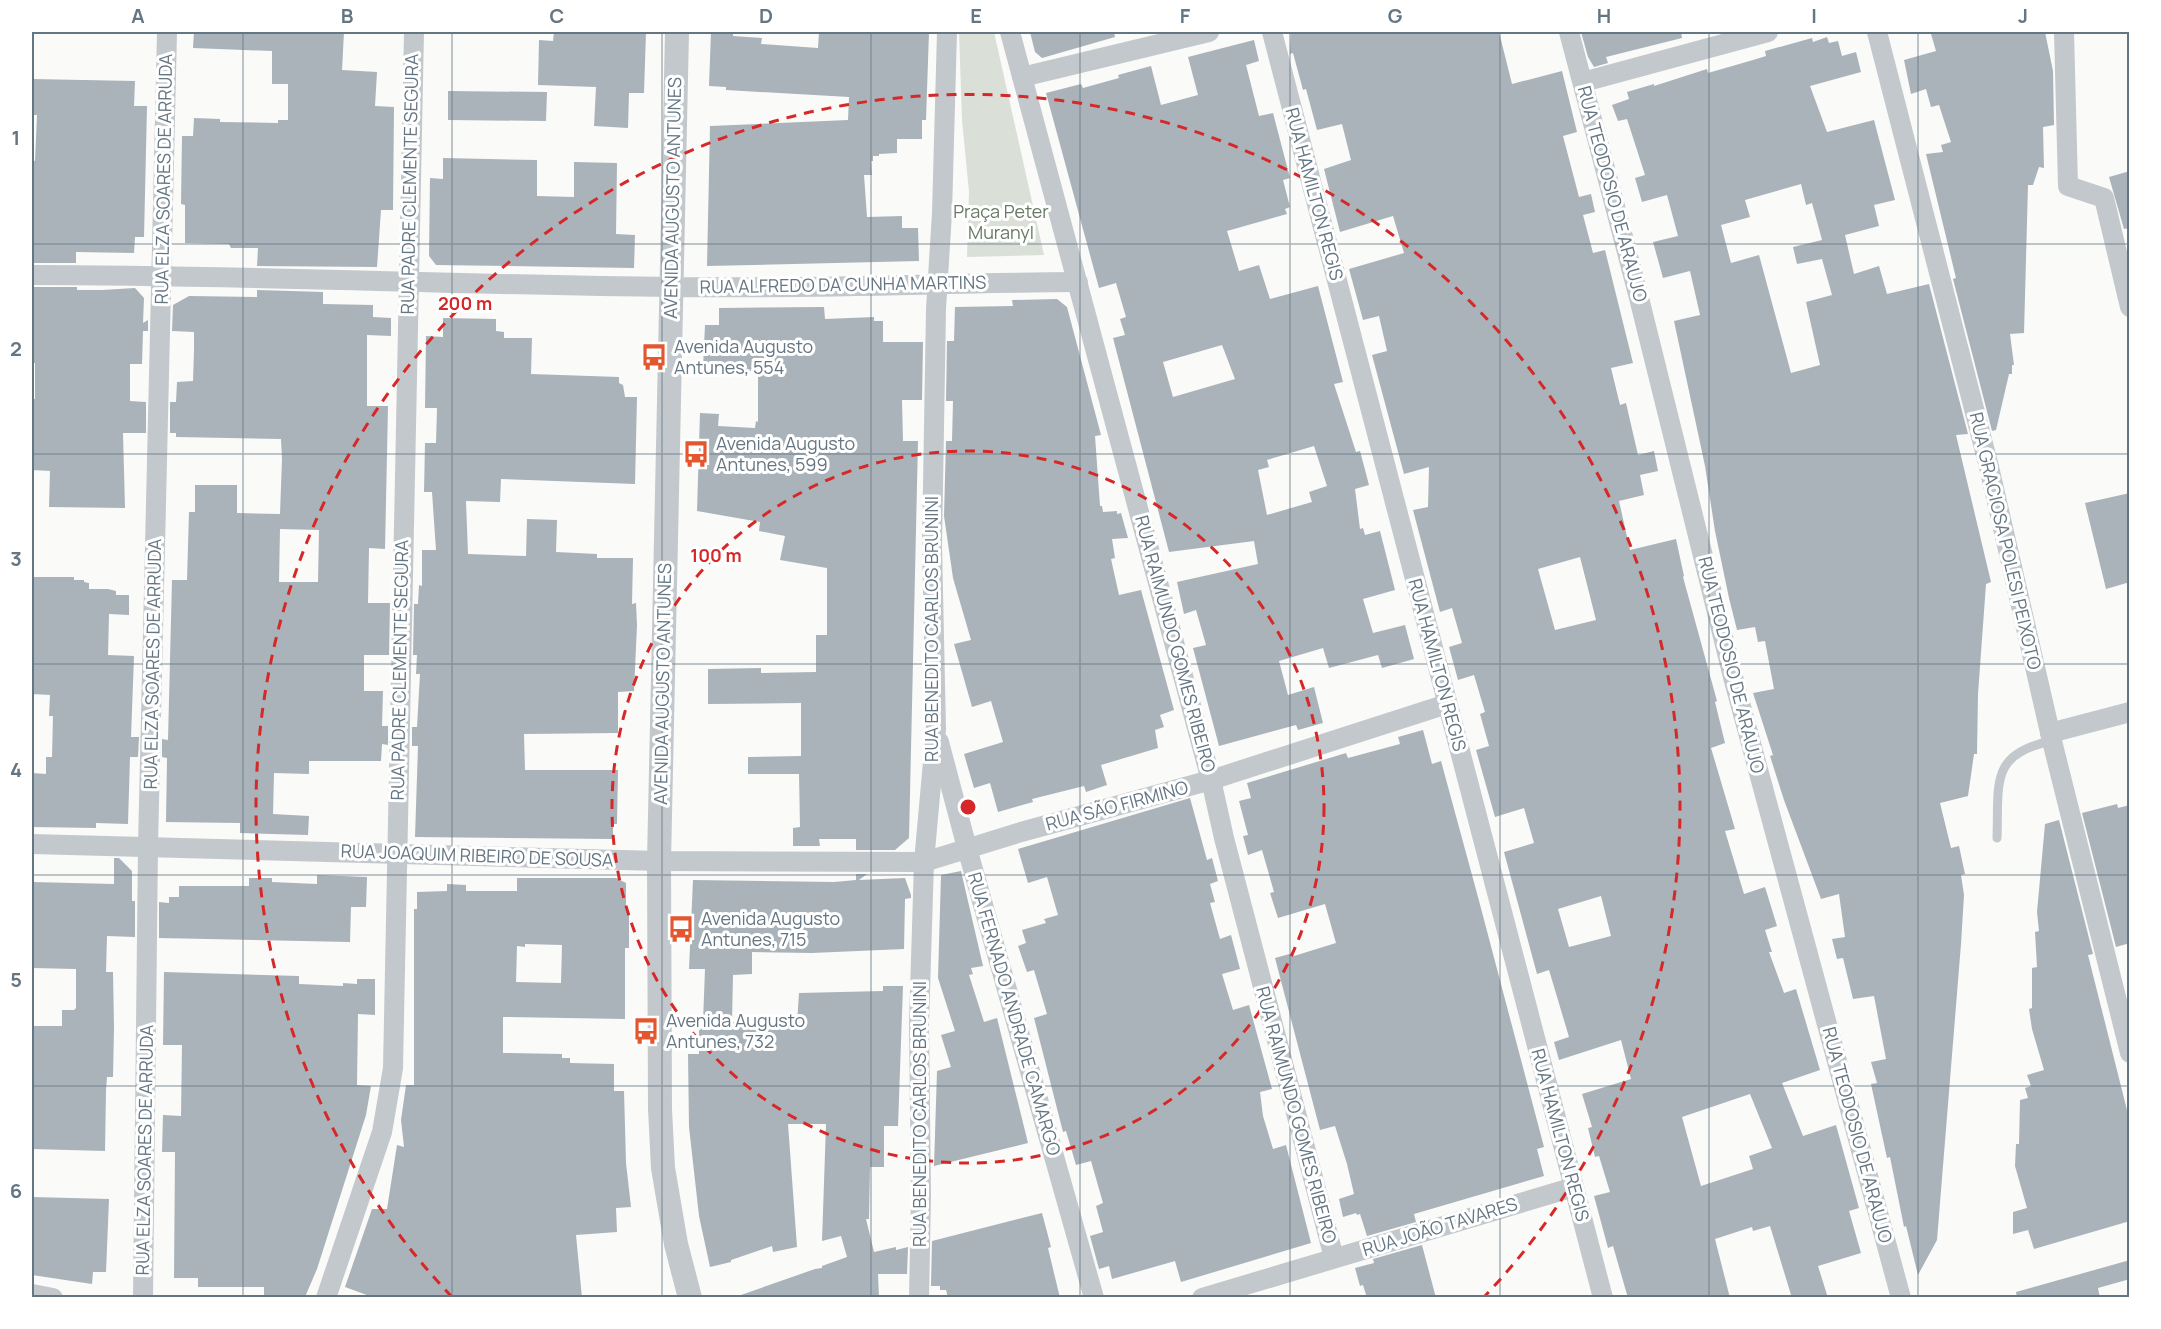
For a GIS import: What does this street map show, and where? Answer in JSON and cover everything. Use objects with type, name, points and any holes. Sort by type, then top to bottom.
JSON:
[{"type":"street","name":"RUA ELZA SOARES DE ARRUDA","points":[[143,1298],[148,846],[167,32]]},
{"type":"street","name":"RUA PADRE CLEMENTE SEGURA","points":[[326,1298],[382,1132],[393,1068],[414,32]]},
{"type":"street","name":"AVENIDA AUGUSTO ANTUNES","points":[[677,32],[659,861],[660,1109],[663,1168],[676,1244],[690,1298]]},
{"type":"street","name":"RUA BENEDITO CARLOS BRUNINI","points":[[919,1298],[921,1197],[919,1024],[924,862],[936,729],[932,545],[946,32]]},
{"type":"street","name":"RUA RAIMUNDO GOMES RIBEIRO","points":[[1010,32],[1212,780],[1224,838],[1334,1258]]},
{"type":"street","points":[[1022,77],[1209,32]]},
{"type":"street","name":"RUA HAMILTON REGIS","points":[[1272,32],[1603,1298]]},
{"type":"street","name":"RUA TEODOSIO DE ARAUJO","points":[[1569,32],[1638,294],[1732,676],[1901,1298]]},
{"type":"street","points":[[1583,82],[1767,32]]},
{"type":"street","name":"RUA GRACIOSA POLESI PEIXOTO","points":[[1877,32],[1989,467],[2051,737],[2130,1053]]},
{"type":"street","points":[[2064,32],[2068,186],[2104,198],[2130,307]]},
{"type":"street","name":"RUA ALFREDO DA CUNHA MARTINS","points":[[32,275],[671,287],[1078,282]]},
{"type":"street","name":"RUA SÃO FIRMINO","points":[[924,862],[1212,780],[1447,704]]},
{"type":"street","points":[[2051,737],[2130,712]]},
{"type":"street","name":"RUA FERNADO ANDRADE CAMARGO","points":[[936,729],[967,848],[1094,1298]]},
{"type":"street","name":"RUA JOAQUIM RIBEIRO DE SOUSA","points":[[32,844],[659,861],[924,862]]},
{"type":"street","name":"RUA JOÃO TAVARES","points":[[1202,1298],[1574,1187]]},
{"type":"street","points":[[32,1294],[53,1298]]},
{"type":"lane","points":[[1997,838],[2000,780],[2004,765],[2015,753],[2051,737]]},
{"type":"green space","name":"Praça Peter Muranyl","points":[[959,32],[994,32],[1044,255],[967,257],[969,192],[962,120]]},
{"type":"building","points":[[194,32],[344,32],[342,70],[377,72],[375,106],[394,107],[393,210],[381,210],[377,267],[257,266],[258,248],[231,248],[229,244],[185,243],[185,205],[181,204],[182,136],[193,136],[194,118],[220,119],[220,122],[278,123],[278,120],[288,120],[288,84],[272,84],[272,51],[193,48]]},
{"type":"building","points":[[554,32],[646,32],[644,93],[629,93],[628,128],[594,126],[596,87],[538,85],[539,40],[553,41]]},
{"type":"building","points":[[711,32],[733,32],[733,36],[762,38],[761,44],[818,48],[819,32],[929,32],[926,120],[922,120],[922,139],[897,139],[897,153],[873,156],[872,175],[864,175],[867,217],[902,216],[902,228],[918,228],[919,261],[707,266],[710,126],[848,120],[849,97],[726,90],[726,87],[709,86]]},
{"type":"building","points":[[1030,32],[1114,32],[1115,37],[1042,58],[1035,52]]},
{"type":"building","points":[[1291,32],[1499,32],[1512,84],[1562,71],[1577,132],[1563,136],[1579,197],[1591,194],[1595,212],[1583,215],[1593,253],[1605,250],[1633,363],[1611,368],[1620,405],[1626,403],[1638,455],[1654,451],[1658,471],[1640,475],[1644,495],[1619,501],[1630,550],[1676,539],[1683,577],[1717,701],[1715,702],[1725,743],[1711,748],[1735,829],[1725,831],[1744,894],[1765,887],[1777,926],[1765,930],[1772,952],[1769,952],[1784,993],[1796,989],[1820,1070],[1782,1083],[1803,1136],[1836,1125],[1859,1208],[1849,1211],[1861,1253],[1818,1266],[1828,1298],[1792,1298],[1770,1226],[1753,1231],[1752,1227],[1715,1239],[1730,1298],[1628,1298],[1613,1246],[1608,1248],[1594,1196],[1610,1192],[1599,1156],[1595,1157],[1588,1128],[1592,1127],[1582,1094],[1631,1079],[1621,1040],[1559,1060],[1554,1042],[1569,1037],[1549,970],[1537,974],[1504,852],[1534,843],[1524,808],[1495,817],[1476,750],[1489,746],[1480,714],[1485,712],[1474,675],[1458,680],[1449,647],[1462,643],[1452,608],[1440,612],[1413,510],[1428,507],[1429,467],[1404,474],[1372,355],[1387,351],[1379,316],[1363,320],[1349,269],[1404,253],[1393,216],[1340,232],[1324,169],[1351,160],[1342,124],[1317,130],[1306,89],[1303,90],[1293,53],[1290,54]],"holes":[[[1580,557],[1596,620],[1555,630],[1538,569]],[[1601,896],[1611,936],[1569,947],[1558,909]],[[1750,1094],[1772,1148],[1749,1156],[1753,1169],[1701,1186],[1682,1117]]]},
{"type":"building","points":[[1581,32],[1681,32],[1682,38],[1606,57],[1608,63],[1594,67],[1588,57]]},
{"type":"building","points":[[1942,32],[2045,32],[2053,71],[2054,125],[2043,127],[2044,168],[2039,167],[2033,185],[2028,185],[2024,333],[2010,334],[2014,365],[2012,365],[2012,374],[2009,374],[1996,430],[1992,431],[1953,279],[1956,278],[1926,154],[1943,152],[1941,145],[1951,142],[1939,105],[1931,107],[1926,89],[1911,94],[1904,60],[1936,51],[1931,34]]},
{"type":"building","points":[[1827,37],[1829,43],[1838,41],[1842,56],[1856,52],[1861,72],[1810,86],[1827,132],[1874,120],[1895,200],[1874,205],[1879,226],[1845,235],[1854,274],[1879,266],[1887,294],[1929,284],[1968,434],[1956,435],[1991,582],[1986,584],[1978,694],[1977,754],[1974,754],[1968,796],[1940,803],[1951,848],[1959,846],[1965,874],[1961,875],[1964,895],[1961,944],[1937,1240],[1918,1275],[1906,1226],[1904,1227],[1890,1157],[1887,1158],[1871,1084],[1877,1083],[1871,1062],[1886,1059],[1874,996],[1853,999],[1843,958],[1837,959],[1832,939],[1845,937],[1839,894],[1821,899],[1784,800],[1770,756],[1773,755],[1753,693],[1774,689],[1765,641],[1758,642],[1755,627],[1737,630],[1729,598],[1705,466],[1674,321],[1700,315],[1690,271],[1663,278],[1653,242],[1678,236],[1667,195],[1642,202],[1635,178],[1645,175],[1627,119],[1618,121],[1612,105],[1629,99],[1627,92],[1707,69],[1708,73],[1753,60],[1766,56],[1765,51],[1812,38],[1813,42]],"holes":[[[1801,184],[1806,205],[1812,203],[1822,240],[1793,247],[1797,264],[1822,259],[1832,295],[1806,302],[1820,365],[1791,373],[1759,255],[1731,263],[1721,225],[1750,217],[1745,200]]]},
{"type":"building","points":[[1254,40],[1259,61],[1246,65],[1259,116],[1273,113],[1290,178],[1283,180],[1290,207],[1285,209],[1287,214],[1227,231],[1239,271],[1259,265],[1270,299],[1318,286],[1343,382],[1334,384],[1356,452],[1360,451],[1369,485],[1355,489],[1360,529],[1363,528],[1365,535],[1380,531],[1395,590],[1363,599],[1373,633],[1405,625],[1414,659],[1382,668],[1378,655],[1329,668],[1323,648],[1279,661],[1288,695],[1314,687],[1323,723],[1298,730],[1296,725],[1219,746],[1193,648],[1206,645],[1196,610],[1184,614],[1177,582],[1258,564],[1254,541],[1169,552],[1113,338],[1125,335],[1120,319],[1126,317],[1116,283],[1099,288],[1046,93],[1081,84],[1083,88],[1151,66],[1161,105],[1198,95],[1188,57]],"holes":[[[1222,345],[1235,379],[1173,397],[1163,362]],[[1314,446],[1327,486],[1309,492],[1312,502],[1267,515],[1258,470],[1269,467],[1267,460]]]},
{"type":"building","points":[[32,79],[135,81],[134,106],[147,106],[144,237],[135,237],[134,253],[76,252],[76,263],[32,263],[32,160],[35,161],[37,115],[32,115]]},
{"type":"building","points":[[448,91],[547,92],[546,121],[448,120]]},
{"type":"building","points":[[443,158],[537,160],[537,196],[574,197],[574,162],[617,163],[616,234],[635,235],[634,268],[436,265],[429,256],[430,178],[443,179]]},
{"type":"building","points":[[2130,171],[2130,228],[2124,229],[2109,177]]},
{"type":"building","points":[[33,287],[77,287],[77,290],[135,288],[144,298],[143,323],[148,320],[148,331],[143,331],[142,364],[130,364],[130,401],[146,402],[146,433],[123,433],[125,508],[49,507],[50,471],[32,470],[32,399],[35,399],[35,363],[32,363]]},
{"type":"building","points":[[257,290],[323,292],[323,304],[373,305],[373,317],[391,318],[391,336],[367,335],[367,406],[388,406],[385,549],[369,548],[368,603],[390,603],[389,655],[364,655],[364,691],[383,691],[382,726],[388,726],[388,745],[382,744],[381,761],[309,761],[309,774],[274,773],[273,814],[309,816],[308,835],[240,833],[240,823],[166,822],[167,758],[162,757],[162,739],[168,740],[172,580],[187,580],[189,512],[195,512],[195,485],[237,485],[237,513],[280,514],[282,459],[281,439],[176,437],[176,433],[170,433],[170,402],[176,402],[177,382],[193,381],[194,350],[194,332],[172,331],[173,305],[189,296],[257,297]],"holes":[[[280,529],[319,530],[318,582],[279,582]]]},
{"type":"building","points":[[1057,299],[1067,307],[1101,435],[1095,436],[1100,506],[1103,512],[1121,513],[1128,538],[1112,539],[1115,558],[1111,559],[1119,595],[1141,590],[1174,710],[1160,715],[1164,727],[1155,730],[1158,748],[1101,765],[1107,785],[1086,792],[1084,786],[1032,799],[1033,802],[998,812],[990,783],[974,788],[964,754],[1003,742],[991,701],[972,707],[954,644],[971,640],[953,578],[944,516],[946,441],[952,441],[953,401],[946,401],[947,341],[954,341],[955,307],[1013,306],[1012,300]]},
{"type":"building","points":[[824,307],[825,319],[874,317],[874,321],[883,321],[883,342],[923,342],[922,400],[902,400],[903,441],[918,441],[909,838],[895,850],[856,850],[856,839],[819,839],[820,846],[793,846],[793,828],[800,827],[799,774],[748,774],[748,757],[801,756],[801,703],[708,704],[708,669],[761,668],[761,673],[816,672],[816,635],[827,635],[827,568],[780,560],[785,536],[759,531],[760,522],[697,511],[700,413],[719,414],[718,426],[755,428],[756,421],[758,422],[758,371],[706,371],[703,369],[705,325],[719,325],[719,308]]},
{"type":"building","points":[[443,318],[496,319],[496,331],[504,332],[504,338],[532,338],[531,374],[619,377],[625,397],[637,397],[635,484],[501,479],[500,502],[466,501],[468,554],[526,556],[527,519],[557,520],[556,552],[597,554],[597,558],[633,558],[632,604],[636,603],[637,625],[634,691],[618,692],[618,733],[524,734],[525,770],[618,770],[617,824],[613,824],[613,839],[415,837],[418,746],[412,746],[412,727],[417,727],[420,674],[416,674],[417,655],[413,655],[414,604],[418,604],[419,585],[422,586],[422,550],[436,550],[432,492],[424,492],[425,443],[436,443],[437,408],[425,408],[426,336],[443,337]]},
{"type":"building","points":[[2130,493],[2130,582],[2106,589],[2085,503]]},
{"type":"building","points":[[32,577],[74,577],[74,580],[84,580],[89,583],[89,589],[108,589],[116,591],[116,595],[129,595],[129,615],[109,614],[108,655],[134,656],[131,737],[139,737],[138,757],[130,757],[128,824],[96,823],[96,828],[32,827],[32,773],[46,774],[46,757],[52,757],[53,716],[49,716],[50,695],[32,694]]},
{"type":"building","points":[[1423,730],[1432,764],[1441,761],[1478,897],[1544,1147],[1537,1149],[1544,1176],[1414,1214],[1416,1222],[1367,1236],[1360,1214],[1343,1217],[1339,1199],[1354,1194],[1347,1164],[1335,1126],[1320,1130],[1275,958],[1293,953],[1294,956],[1336,943],[1325,904],[1278,918],[1270,893],[1274,892],[1262,850],[1248,855],[1243,836],[1248,835],[1239,801],[1251,798],[1247,783],[1346,753],[1348,758],[1400,744],[1398,737]]},
{"type":"building","points":[[1190,798],[1207,860],[1212,858],[1218,881],[1210,884],[1215,902],[1210,903],[1220,939],[1231,935],[1240,969],[1222,974],[1233,1010],[1249,1005],[1272,1089],[1260,1092],[1263,1116],[1273,1149],[1286,1145],[1311,1243],[1181,1282],[1175,1261],[1112,1279],[1109,1266],[1099,1269],[1090,1236],[1103,1232],[1096,1206],[1103,1203],[1091,1161],[1076,1165],[1066,1131],[1063,1132],[1034,1018],[1047,1014],[1034,970],[1027,972],[1018,946],[1026,943],[1022,930],[1046,923],[1044,919],[1058,915],[1047,877],[1028,883],[1018,849]]},
{"type":"building","points":[[2117,804],[2118,808],[2130,805],[2130,943],[2116,947],[2082,813]]},
{"type":"building","points":[[2059,820],[2093,954],[2088,955],[2130,1122],[2130,1221],[2034,1249],[2028,1230],[2013,1234],[2013,1212],[2027,1208],[2015,1166],[2016,1144],[2019,1144],[2020,1100],[2028,1098],[2025,1088],[2031,1086],[2027,1075],[2044,1070],[2032,1029],[2029,1009],[2032,1008],[2032,968],[2037,967],[2035,932],[2039,931],[2037,912],[2045,824]]},
{"type":"building","points":[[114,858],[119,858],[132,871],[135,937],[107,936],[106,972],[113,972],[114,1027],[113,1077],[107,1077],[106,1090],[105,1151],[32,1149],[32,1026],[62,1026],[62,1010],[76,1008],[76,969],[33,968],[32,882],[114,884]]},
{"type":"building","points":[[961,871],[983,966],[971,968],[973,974],[969,975],[984,1022],[997,1018],[1028,1143],[934,1166],[937,1071],[951,1067],[941,1035],[955,1031],[938,978],[941,875]]},
{"type":"building","points":[[856,874],[867,874],[859,880],[905,878],[911,898],[905,899],[904,949],[812,953],[752,952],[752,974],[733,975],[732,1022],[740,1022],[741,1026],[788,1027],[788,1024],[797,1024],[799,993],[883,991],[883,986],[903,986],[898,1126],[884,1126],[884,1167],[870,1167],[869,1219],[866,1219],[874,1252],[908,1247],[907,1274],[878,1274],[879,1298],[742,1298],[741,1295],[822,1268],[822,1266],[847,1257],[841,1236],[822,1241],[826,1124],[788,1124],[797,1247],[773,1252],[772,1246],[731,1260],[731,1262],[710,1267],[699,1216],[689,1127],[688,1054],[699,1054],[699,1022],[703,1022],[705,969],[689,969],[693,880],[834,882],[856,880]]},
{"type":"building","points":[[317,875],[367,877],[366,907],[351,907],[350,942],[159,938],[159,902],[169,903],[169,897],[179,897],[179,886],[249,886],[249,878],[272,878],[272,882],[317,884]]},
{"type":"building","points":[[517,878],[616,878],[626,883],[629,948],[625,948],[625,1019],[503,1017],[503,1053],[562,1054],[562,1058],[570,1058],[570,1063],[614,1064],[614,1091],[624,1091],[626,1163],[631,1207],[616,1208],[617,1232],[576,1235],[582,1298],[375,1298],[345,1287],[372,1209],[387,1209],[397,1145],[404,1147],[401,1120],[406,1085],[414,1085],[414,909],[417,909],[417,892],[447,891],[447,884],[466,885],[466,891],[517,891]],"holes":[[[525,944],[562,945],[561,983],[516,982],[517,946],[525,947]]]},
{"type":"building","points":[[164,972],[299,976],[299,984],[343,986],[343,983],[357,984],[357,979],[375,979],[375,1015],[358,1014],[357,1085],[371,1086],[366,1115],[317,1269],[305,1297],[264,1298],[264,1287],[198,1287],[198,1278],[174,1278],[175,1152],[162,1152],[163,1115],[181,1116],[182,1045],[163,1045]]},
{"type":"building","points":[[32,1197],[109,1199],[106,1272],[93,1272],[92,1284],[32,1275]]},
{"type":"building","points":[[1042,1213],[1060,1298],[948,1298],[946,1290],[940,1290],[940,1286],[931,1286],[932,1241]]},
{"type":"building","points":[[1422,1245],[1436,1298],[1367,1298],[1363,1285],[1360,1286],[1355,1268],[1374,1263],[1373,1259]]},
{"type":"building","points":[[2130,1260],[2130,1279],[2098,1288],[2100,1298],[2017,1298],[2016,1292]]},
{"type":"place","name":"Avenida Augusto Antunes, 554","points":[[654,357]]},
{"type":"place","name":"Avenida Augusto Antunes, 599","points":[[696,454]]},
{"type":"place","name":"Avenida Augusto Antunes, 715","points":[[681,929]]},
{"type":"place","name":"Avenida Augusto Antunes, 732","points":[[646,1031]]}]
